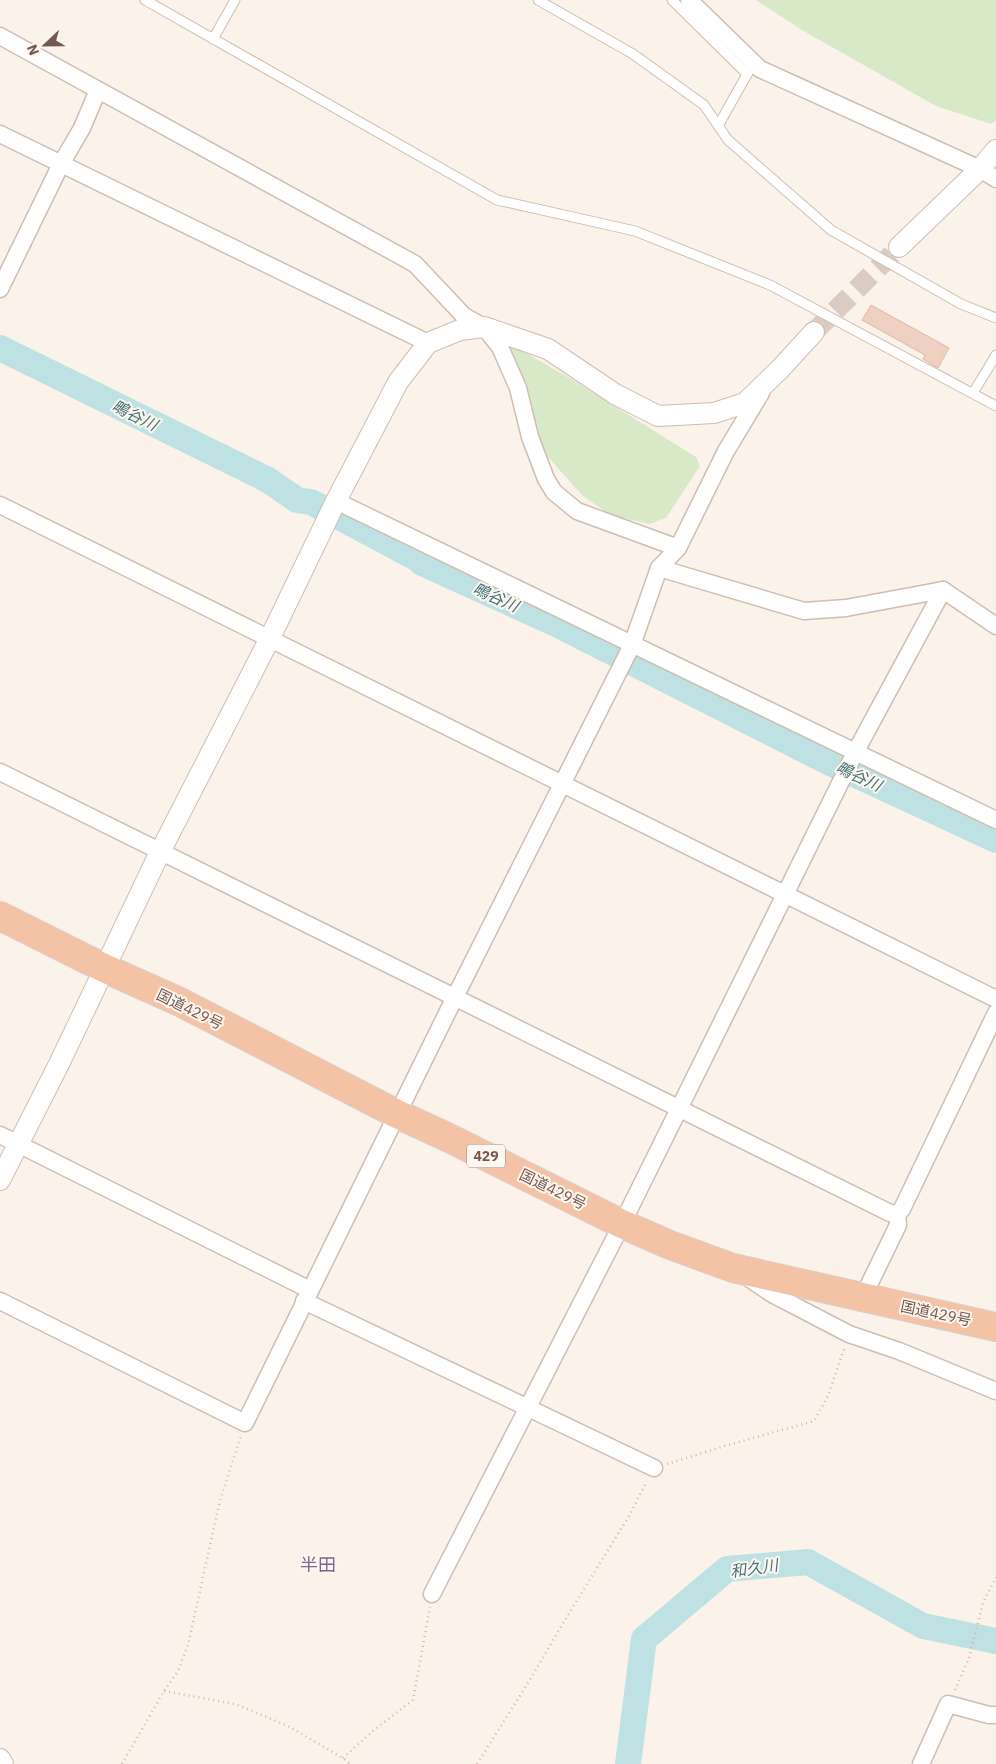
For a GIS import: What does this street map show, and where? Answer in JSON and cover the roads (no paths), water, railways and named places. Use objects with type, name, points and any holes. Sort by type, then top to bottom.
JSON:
[{"type":"highway","name":"国道429号","points":[[0,916],[104,968],[180,1002],[397,1114],[622,1224],[670,1245],[733,1268],[996,1326]]},
{"type":"street","points":[[688,0],[750,68],[760,69],[988,174]]},
{"type":"street","points":[[0,36],[416,264],[464,316],[484,328],[548,349],[615,394],[658,416],[714,413],[746,403],[814,332]]},
{"type":"street","points":[[0,289],[61,164],[82,128],[98,90]]},
{"type":"street","points":[[0,134],[428,343]]},
{"type":"street","points":[[899,247],[988,174],[996,150]]},
{"type":"street","points":[[0,1180],[9,1139],[59,1064],[160,852],[269,640],[336,501],[398,382],[428,343],[436,338],[460,330],[484,328]]},
{"type":"street","points":[[484,328],[500,347],[518,388],[530,437],[546,479],[554,492],[577,511],[678,548]]},
{"type":"street","points":[[0,1301],[245,1423],[632,644],[659,568],[678,548],[726,451],[768,381]]},
{"type":"street","points":[[336,501],[996,820]]},
{"type":"street","points":[[0,505],[269,640],[996,998]]},
{"type":"street","points":[[659,568],[804,611],[846,608],[943,590],[996,626]]},
{"type":"street","points":[[432,1594],[622,1224],[856,751],[943,590]]},
{"type":"street","points":[[0,772],[881,1209],[898,1214]]},
{"type":"street","points":[[863,1297],[898,1225],[898,1214],[996,1013]]},
{"type":"street","points":[[9,1139],[307,1295],[527,1407],[654,1468]]},
{"type":"street","points":[[733,1268],[772,1294],[849,1334],[899,1351],[996,1392]]},
{"type":"street","points":[[921,1764],[948,1704],[989,1715],[996,1715]]},
{"type":"street","points":[[0,1758],[4,1764]]},
{"type":"lane","points":[[145,0],[497,200],[636,231],[770,285],[996,406]]},
{"type":"lane","points":[[213,39],[235,0]]},
{"type":"lane","points":[[538,0],[633,54],[704,105],[728,140],[832,230],[961,304],[996,318]]},
{"type":"lane","points":[[672,0],[750,68],[718,126]]},
{"type":"lane","points":[[973,393],[996,355]]},
{"type":"waterway","name":"鴫谷川","points":[[0,348],[268,480],[297,500],[311,502],[418,559],[422,563],[556,624],[826,761],[996,840]]},
{"type":"waterway","name":"和久川","points":[[628,1764],[644,1639],[727,1569],[808,1562],[923,1626],[996,1641]]},
{"type":"tunnel","points":[[814,332],[899,247]]},
{"type":"district","name":"半田","points":[[318,1564]]}]
